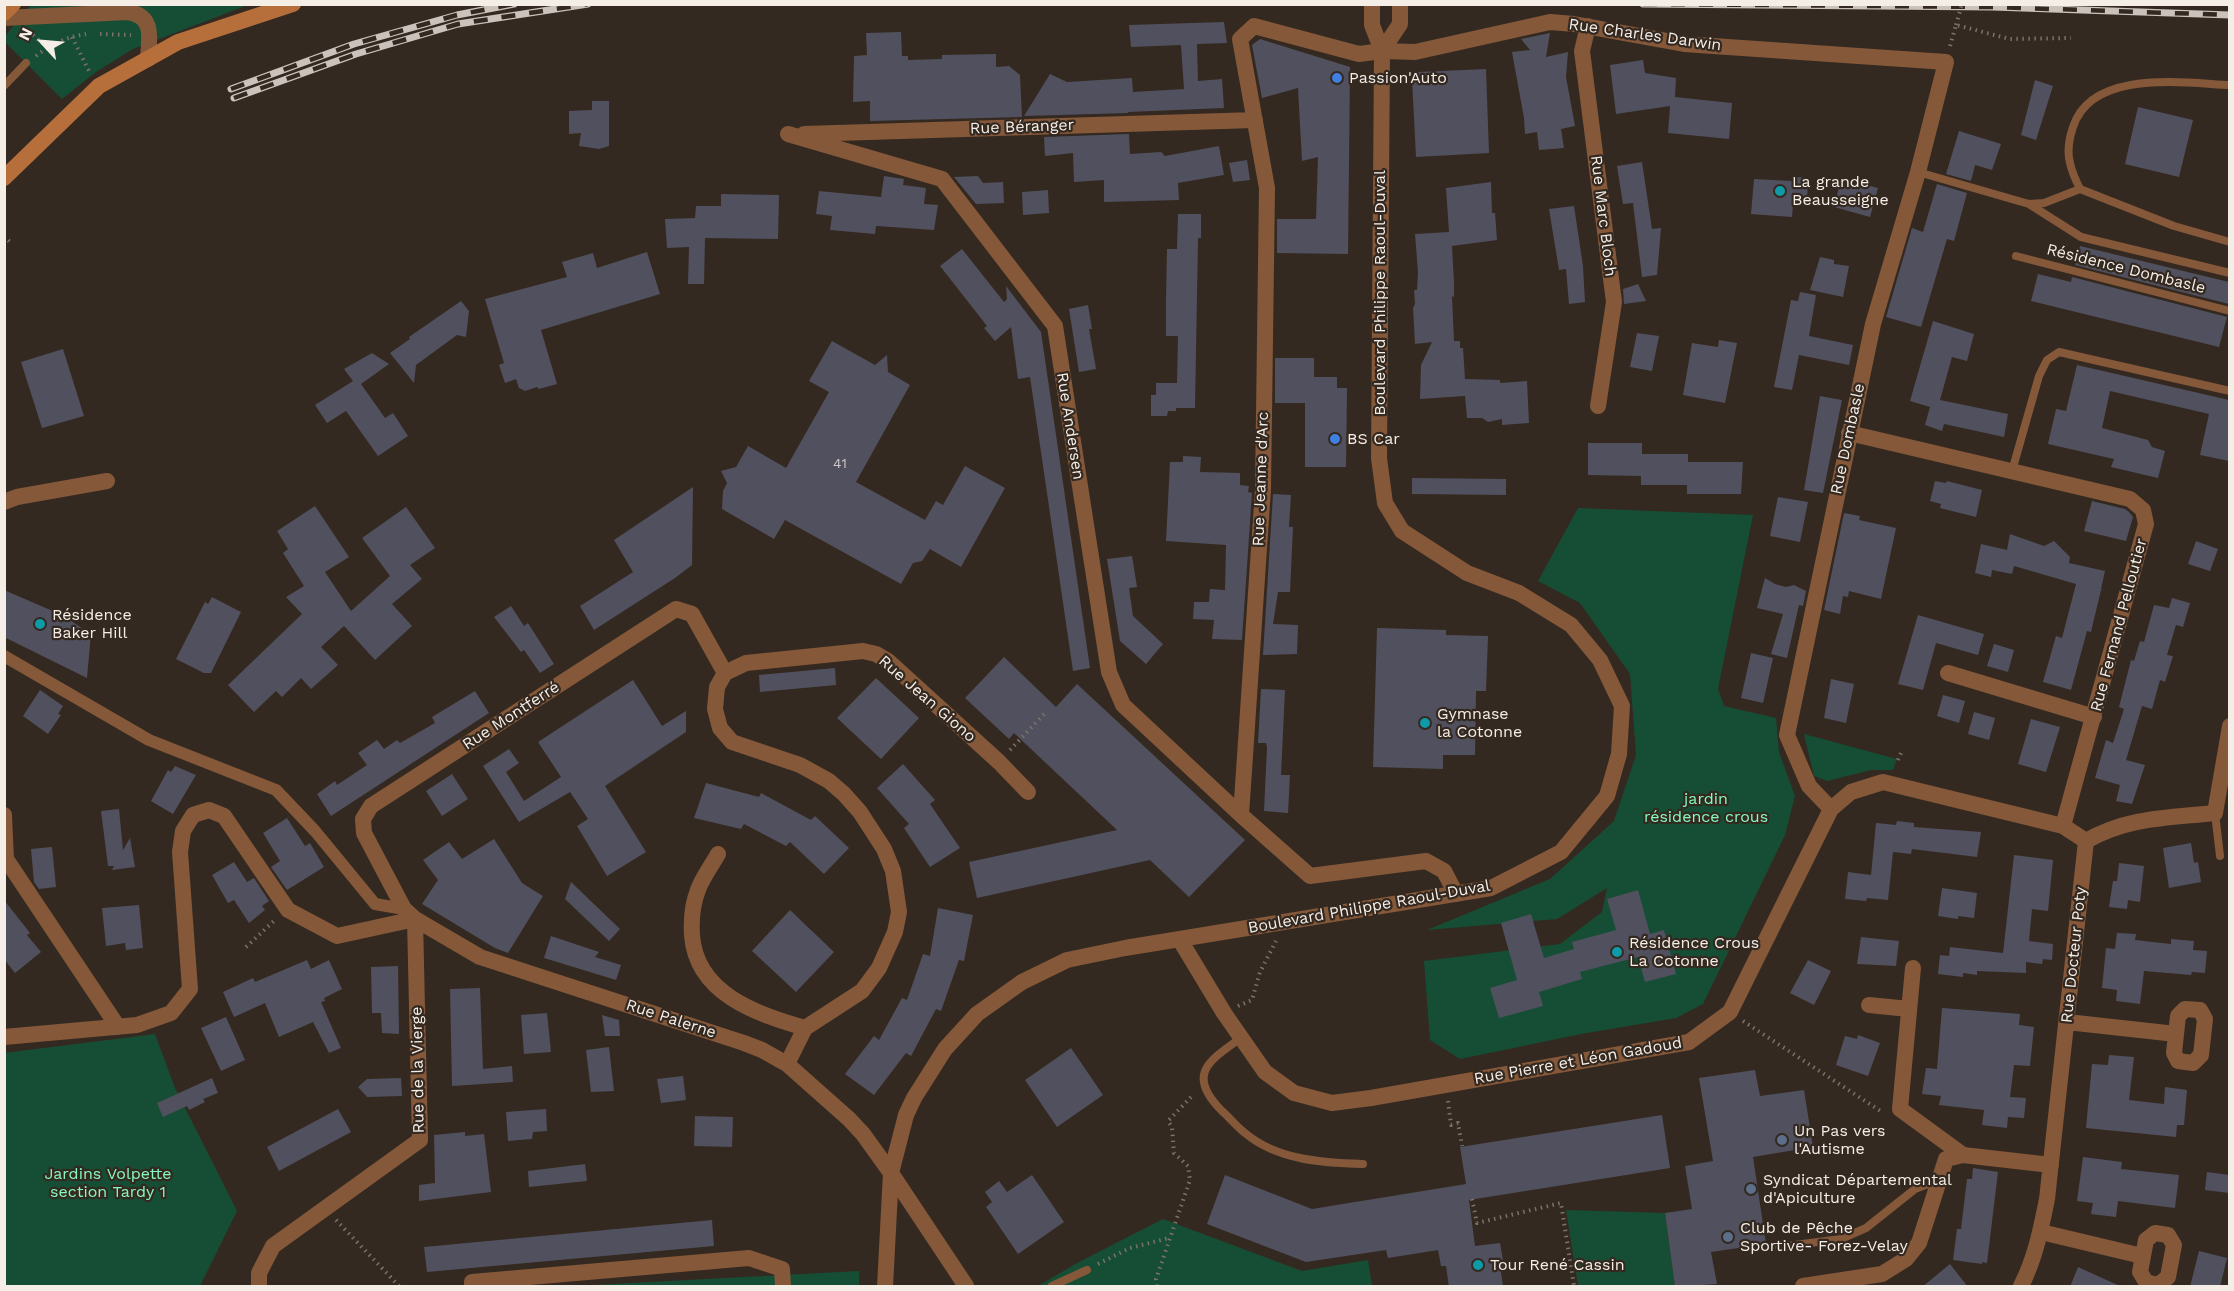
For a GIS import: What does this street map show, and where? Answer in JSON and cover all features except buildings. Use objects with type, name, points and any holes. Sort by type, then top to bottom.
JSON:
[{"type":"main road","points":[[4,13],[13,4]]},
{"type":"main road","points":[[4,178],[99,86],[178,42],[293,4]]},
{"type":"street","name":"Boulevard Philippe Raoul-Duval","points":[[885,1287],[891,1173],[906,1115],[945,1049],[977,1014],[1022,982],[1067,960],[1125,948],[1491,888],[1561,852],[1607,796],[1619,754],[1623,706],[1600,660],[1571,625],[1520,593],[1467,573],[1402,531],[1385,503],[1379,458],[1382,51],[1372,25],[1372,4]]},
{"type":"street","points":[[1382,51],[1400,24],[1400,4]]},
{"type":"street","points":[[4,18],[138,13],[146,20],[150,33],[148,59]]},
{"type":"street","name":"Rue Charles Darwin","points":[[1382,51],[1415,52],[1550,22],[1588,26],[1684,44],[1946,62]]},
{"type":"street","name":"Rue Jeanne d'Arc","points":[[1241,815],[1263,489],[1267,188],[1240,39],[1254,26],[1359,54],[1382,51]]},
{"type":"street","name":"Rue Marc Bloch","points":[[1588,26],[1582,51],[1614,302],[1598,406]]},
{"type":"street","name":"Rue Dombasle","points":[[1831,809],[1809,786],[1787,735],[1873,324],[1918,172],[1946,62]]},
{"type":"street","name":"Rue Béranger","points":[[788,134],[1255,120]]},
{"type":"street","name":"Rue Andersen","points":[[788,134],[942,179],[1055,326],[1109,672],[1123,705],[1241,815]]},
{"type":"street","name":"Rue Fernand Pelloutier","points":[[1849,433],[2130,499],[2143,510],[2146,524],[2063,826]]},
{"type":"street","points":[[4,502],[17,497],[107,481]]},
{"type":"street","name":"Rue Montferré","points":[[409,914],[364,833],[363,819],[371,806],[676,609],[692,614],[725,673]]},
{"type":"street","name":"Rue Jean Giono","points":[[725,673],[746,663],[864,651],[876,654],[888,661],[999,762],[1028,792]]},
{"type":"street","points":[[4,656],[149,740],[276,790],[315,831],[375,904],[409,914]]},
{"type":"street","points":[[725,673],[717,687],[715,709],[720,728],[732,742],[800,765],[844,794],[860,812],[884,849],[893,871],[899,912],[895,932],[879,968],[862,991],[805,1028],[787,1065]]},
{"type":"street","points":[[1948,673],[2094,717]]},
{"type":"street","points":[[2086,841],[2103,831],[2134,821],[2215,813],[2229,726]]},
{"type":"street","name":"Rue Pierre et Léon Gadoud","points":[[1180,940],[1224,1013],[1265,1072],[1294,1093],[1332,1103],[1689,1042],[1730,1012],[1831,809],[1851,792],[1883,782],[2063,826],[2086,841]]},
{"type":"street","points":[[4,1037],[137,1025],[171,1013],[190,989],[180,852],[183,831],[193,815],[209,810],[224,816],[288,910],[337,936],[409,914]]},
{"type":"street","points":[[1241,815],[1310,876],[1426,861],[1444,871],[1456,894]]},
{"type":"street","points":[[4,816],[5,859],[118,1027]]},
{"type":"street","name":"Rue Docteur Poty","points":[[2021,1287],[2041,1232],[2051,1165],[2086,841]]},
{"type":"street","points":[[718,854],[698,888],[691,915],[693,946],[703,971],[721,991],[744,1006],[770,1018],[805,1028]]},
{"type":"street","name":"Rue Palerne","points":[[409,914],[480,957],[744,1043],[762,1050],[787,1065],[863,1134],[966,1287]]},
{"type":"street","name":"Rue de la Vierge","points":[[259,1287],[259,1274],[273,1246],[420,1140],[409,914]]},
{"type":"street","points":[[1913,968],[1900,1109],[1963,1155]]},
{"type":"street","points":[[1869,1005],[1909,1009]]},
{"type":"street","points":[[2067,1022],[2176,1034]]},
{"type":"street","points":[[1803,1287],[1882,1274],[1906,1259],[1919,1243],[1946,1159],[1963,1155],[2051,1165]]},
{"type":"street","points":[[2041,1232],[2142,1256]]},
{"type":"street","points":[[472,1287],[472,1282],[748,1258],[782,1269],[783,1287]]},
{"type":"lane","points":[[4,86],[26,63]]},
{"type":"lane","points":[[2080,189],[2069,162],[2069,139],[2076,115],[2090,101],[2126,85],[2163,82],[2229,85]]},
{"type":"lane","points":[[1918,172],[2028,204],[2081,237],[2229,273]]},
{"type":"lane","points":[[2028,204],[2044,203],[2080,189],[2174,226],[2229,242]]},
{"type":"lane","name":"Résidence Dombasle","points":[[2016,256],[2229,311]]},
{"type":"lane","points":[[2012,471],[2039,376],[2047,360],[2059,352],[2229,391]]},
{"type":"lane","points":[[2215,813],[2220,856]]},
{"type":"lane","points":[[1241,1038],[1212,1058],[1205,1071],[1204,1084],[1209,1098],[1246,1134],[1268,1147],[1312,1161],[1363,1164]]},
{"type":"lane","points":[[1779,1247],[1841,1239],[1866,1228],[1914,1189],[1939,1179]]},
{"type":"lane","points":[[1052,1287],[1087,1270]]},
{"type":"path","points":[[1962,4],[1956,26],[2010,39],[2071,38]]},
{"type":"path","points":[[99,34],[150,33]]},
{"type":"path","points":[[26,63],[47,47],[72,36],[87,34]]},
{"type":"path","points":[[72,36],[85,65]]},
{"type":"path","points":[[4,236],[11,243]]},
{"type":"path","points":[[999,762],[1047,711]]},
{"type":"path","points":[[1898,760],[1900,753]]},
{"type":"path","points":[[246,947],[277,918]]},
{"type":"path","points":[[1224,1013],[1252,1000],[1260,972],[1280,933],[1279,923]]},
{"type":"path","points":[[1755,1028],[1884,1113],[1900,1109]]},
{"type":"path","points":[[1157,1287],[1156,1279],[1190,1180],[1188,1166],[1174,1153],[1172,1127],[1168,1120],[1204,1084]]},
{"type":"path","points":[[1446,1085],[1451,1125],[1458,1123],[1462,1146]]},
{"type":"path","points":[[1472,1199],[1477,1223],[1561,1203],[1574,1287]]},
{"type":"path","points":[[327,1208],[349,1236],[369,1253],[399,1287]]},
{"type":"path","points":[[1087,1270],[1130,1248],[1170,1238]]},
{"type":"green space","points":[[31,5],[248,5],[133,49],[96,72],[62,99],[5,42],[4,37]]},
{"type":"green space","name":"jardin résidence crous","points":[[1578,508],[1753,515],[1718,689],[1724,706],[1776,718],[1779,752],[1795,796],[1785,835],[1703,1004],[1676,1018],[1581,1034],[1460,1059],[1430,1040],[1424,961],[1560,944],[1602,912],[1607,888],[1557,919],[1427,930],[1550,879],[1614,821],[1636,755],[1630,674],[1580,603],[1538,581]]},
{"type":"green space","points":[[1804,734],[1897,759],[1893,770],[1871,770],[1827,781],[1814,776]]},
{"type":"green space","name":"Jardins Volpette section Tardy 1","points":[[155,1034],[175,1088],[237,1211],[200,1286],[5,1286],[4,1053]]},
{"type":"green space","points":[[1566,1210],[1665,1213],[1675,1286],[1578,1286]]},
{"type":"green space","points":[[1163,1219],[1302,1271],[1368,1260],[1372,1286],[1038,1286],[1077,1263]]},
{"type":"green space","points":[[859,1271],[859,1286],[573,1286]]},
{"type":"railway","points":[[231,89],[354,44],[457,15],[514,4]]},
{"type":"railway","points":[[234,98],[356,54],[458,24],[588,4]]},
{"type":"railway","points":[[1643,4],[1993,7],[2230,15]]},
{"type":"place","name":"Passion'Auto","points":[[1337,78]]},
{"type":"place","name":"La grande Beausseigne","points":[[1780,191]]},
{"type":"place","name":"BS Car","points":[[1335,439]]},
{"type":"place","name":"Résidence Baker Hill","points":[[40,624]]},
{"type":"place","name":"Gymnase la Cotonne","points":[[1425,723]]},
{"type":"place","name":"Résidence Crous La Cotonne","points":[[1617,952]]},
{"type":"place","name":"Un Pas vers l'Autisme","points":[[1782,1140]]},
{"type":"place","name":"Syndicat Départemental d'Apiculture","points":[[1751,1189]]},
{"type":"place","name":"Club de Pêche Sportive- Forez-Velay","points":[[1728,1237]]},
{"type":"place","name":"Tour René Cassin","points":[[1478,1265]]}]
